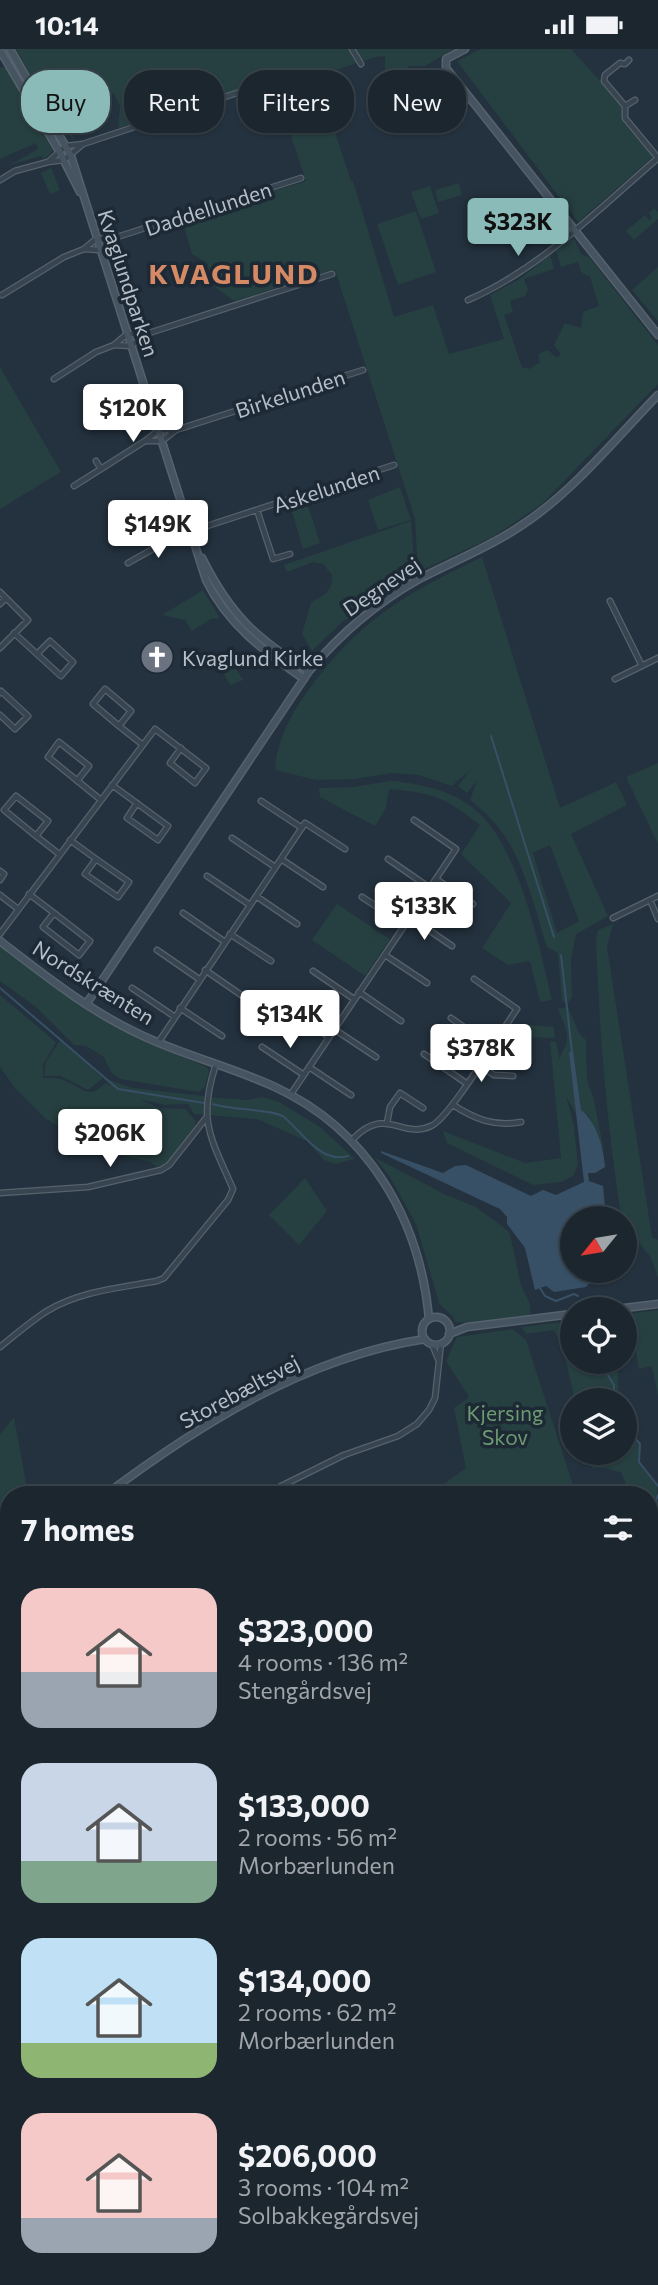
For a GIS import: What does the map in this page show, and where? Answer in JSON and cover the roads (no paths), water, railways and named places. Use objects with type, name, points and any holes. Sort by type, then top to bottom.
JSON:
[{"type":"street","name":"Kvaglundparken","points":[[10,49],[67,158],[81,194],[211,591],[235,625],[263,650],[304,679]]},
{"type":"street","points":[[352,49],[360,64]]},
{"type":"street","points":[[465,49],[449,57],[445,62],[446,68],[658,335]]},
{"type":"street","name":"Kvaglundparken","points":[[0,50],[62,148]]},
{"type":"street","points":[[468,300],[490,291],[515,275],[575,229],[658,158],[625,118],[625,106],[604,81],[605,75],[620,63],[629,61]]},
{"type":"street","points":[[48,162],[62,148],[83,144],[238,93]]},
{"type":"street","points":[[625,106],[635,100]]},
{"type":"street","points":[[0,180],[15,171],[67,158],[83,144]]},
{"type":"street","name":"Daddellunden","points":[[96,239],[114,238],[302,178]]},
{"type":"street","name":"Daddellunden","points":[[100,250],[114,238]]},
{"type":"street","points":[[2,295],[64,257],[84,249],[96,239]]},
{"type":"street","points":[[84,249],[100,250]]},
{"type":"street","points":[[54,379],[96,352],[114,345],[127,334],[146,334],[332,274]]},
{"type":"street","points":[[114,345],[131,345],[146,334]]},
{"type":"street","name":"Birkelunden","points":[[159,430],[176,430],[363,370]]},
{"type":"street","name":"Degnevej","points":[[87,1003],[304,679],[331,645],[366,613],[418,580],[506,536],[550,504],[658,395]]},
{"type":"street","points":[[74,486],[159,430]]},
{"type":"street","name":"Birkelunden","points":[[162,441],[176,430]]},
{"type":"street","points":[[145,441],[162,441]]},
{"type":"street","points":[[96,461],[101,468]]},
{"type":"street","name":"Askelunden","points":[[189,527],[207,526],[394,465]]},
{"type":"street","name":"Askelunden","points":[[257,510],[273,559],[290,554]]},
{"type":"street","name":"Askelunden","points":[[193,541],[207,526]]},
{"type":"street","points":[[128,563],[189,527]]},
{"type":"street","points":[[176,537],[193,541]]},
{"type":"street","name":"Kvaglundparken","points":[[193,541],[216,585],[237,615],[259,637],[310,671]]},
{"type":"street","points":[[0,592],[28,620],[0,648]]},
{"type":"street","points":[[0,604],[6,598]]},
{"type":"street","points":[[610,601],[642,666]]},
{"type":"street","points":[[14,633],[61,676],[73,662],[50,641],[37,654]]},
{"type":"street","points":[[615,679],[658,658]]},
{"type":"street","points":[[119,726],[131,711],[105,689],[93,704],[119,726],[143,745]]},
{"type":"street","points":[[0,693],[1,691],[28,716],[15,729],[0,715]]},
{"type":"street","points":[[0,934],[155,729],[181,748],[206,768],[195,783],[170,763],[181,748]]},
{"type":"street","points":[[77,781],[89,766],[59,743],[48,757],[77,781],[101,800]]},
{"type":"street","points":[[112,785],[137,803],[168,826],[158,840],[127,818],[137,803]]},
{"type":"street","points":[[37,836],[48,821],[16,796],[4,810],[59,854]]},
{"type":"street","points":[[261,801],[302,828]]},
{"type":"street","points":[[291,1094],[456,849],[414,820]]},
{"type":"street","points":[[158,1043],[305,823],[345,849]]},
{"type":"street","points":[[232,838],[275,867]]},
{"type":"street","points":[[70,841],[96,859],[129,882],[118,897],[85,874],[96,859]]},
{"type":"street","points":[[281,859],[323,887]]},
{"type":"street","points":[[388,859],[430,888]]},
{"type":"street","points":[[0,871],[4,874],[0,880]]},
{"type":"street","points":[[207,876],[250,905]]},
{"type":"street","points":[[436,879],[473,904]]},
{"type":"street","points":[[29,894],[54,913],[90,941],[79,955],[43,927],[54,913]]},
{"type":"street","points":[[0,895],[18,909]]},
{"type":"street","points":[[256,896],[297,924]]},
{"type":"street","points":[[613,918],[658,896]]},
{"type":"street","points":[[362,897],[405,925]]},
{"type":"street","points":[[650,900],[658,919]]},
{"type":"street","points":[[183,913],[225,942]]},
{"type":"street","points":[[410,917],[452,946]]},
{"type":"street","points":[[230,933],[271,961]]},
{"type":"street","name":"Nordskrænten","points":[[0,941],[130,1030],[291,1094],[331,1121],[377,1169],[402,1213],[412,1237],[433,1318]]},
{"type":"street","points":[[157,950],[200,979]]},
{"type":"street","points":[[385,955],[427,983]]},
{"type":"street","points":[[205,970],[247,999]]},
{"type":"street","points":[[313,971],[354,999]]},
{"type":"street","points":[[352,1140],[367,1126],[387,1123],[424,1129],[439,1122],[453,1105],[517,1009],[474,979]]},
{"type":"street","points":[[132,988],[175,1017]]},
{"type":"street","points":[[359,992],[401,1021]]},
{"type":"street","points":[[180,1008],[222,1036]]},
{"type":"street","points":[[287,1009],[329,1037]]},
{"type":"street","points":[[451,1018],[491,1046]]},
{"type":"street","points":[[334,1029],[376,1057]]},
{"type":"street","points":[[262,1047],[304,1075]]},
{"type":"street","points":[[424,1054],[466,1083]]},
{"type":"street","points":[[0,1347],[45,1312],[60,1304],[104,1290],[157,1281],[170,1273],[228,1200],[233,1189],[219,1161],[206,1117],[209,1084],[216,1064]]},
{"type":"street","points":[[479,1065],[494,1075],[513,1076]]},
{"type":"street","points":[[309,1067],[351,1095]]},
{"type":"street","points":[[387,1123],[390,1107],[400,1093],[423,1108]]},
{"type":"street","points":[[453,1105],[480,1120],[508,1125],[521,1122]]},
{"type":"street","points":[[0,1193],[88,1187],[161,1170],[169,1165],[206,1117]]},
{"type":"street","points":[[637,1306],[658,1304]]},
{"type":"street","points":[[448,1325],[467,1327],[560,1315]]},
{"type":"street","points":[[438,1359],[422,1332],[424,1324],[433,1318],[444,1319],[449,1334]]},
{"type":"street","points":[[281,1486],[344,1455],[407,1432],[424,1416],[435,1398],[441,1343],[449,1334],[467,1327]]},
{"type":"street","name":"Storebæltsvej","points":[[118,1486],[206,1424],[268,1391],[345,1359],[401,1342],[422,1332]]},
{"type":"street","points":[[428,1341],[441,1343]]},
{"type":"street","name":"Storebæltsvej","points":[[401,1342],[428,1341]]},
{"type":"water","points":[[573,1051],[581,1110],[595,1128],[603,1152],[605,1167],[595,1173],[588,1173],[589,1181],[603,1186],[605,1206],[560,1206],[560,1283],[590,1283],[586,1287],[554,1292],[546,1286],[535,1290],[525,1248],[507,1224],[507,1217],[500,1209],[381,1151],[443,1173],[455,1166],[466,1165],[531,1196],[543,1190],[556,1195],[584,1182],[569,1052]]},
{"type":"waterway","points":[[491,736],[554,937]]},
{"type":"waterway","points":[[561,955],[572,1052]]},
{"type":"waterway","points":[[0,988],[118,1089],[204,1103]]},
{"type":"waterway","points":[[213,1104],[278,1114],[321,1151],[338,1157],[348,1156]]},
{"type":"waterway","points":[[540,1288],[545,1296],[556,1301],[574,1294],[578,1296]]},
{"type":"waterway","points":[[607,1374],[614,1388]]},
{"type":"waterway","points":[[637,1440],[640,1444],[639,1462],[658,1486]]},
{"type":"place","name":"Kvaglund Kirke","points":[[157,657]]},
{"type":"district","name":"KVAGLUND","points":[[234,273]]},
{"type":"park label","name":"Kjersing Skov","points":[[505,1424]]}]
